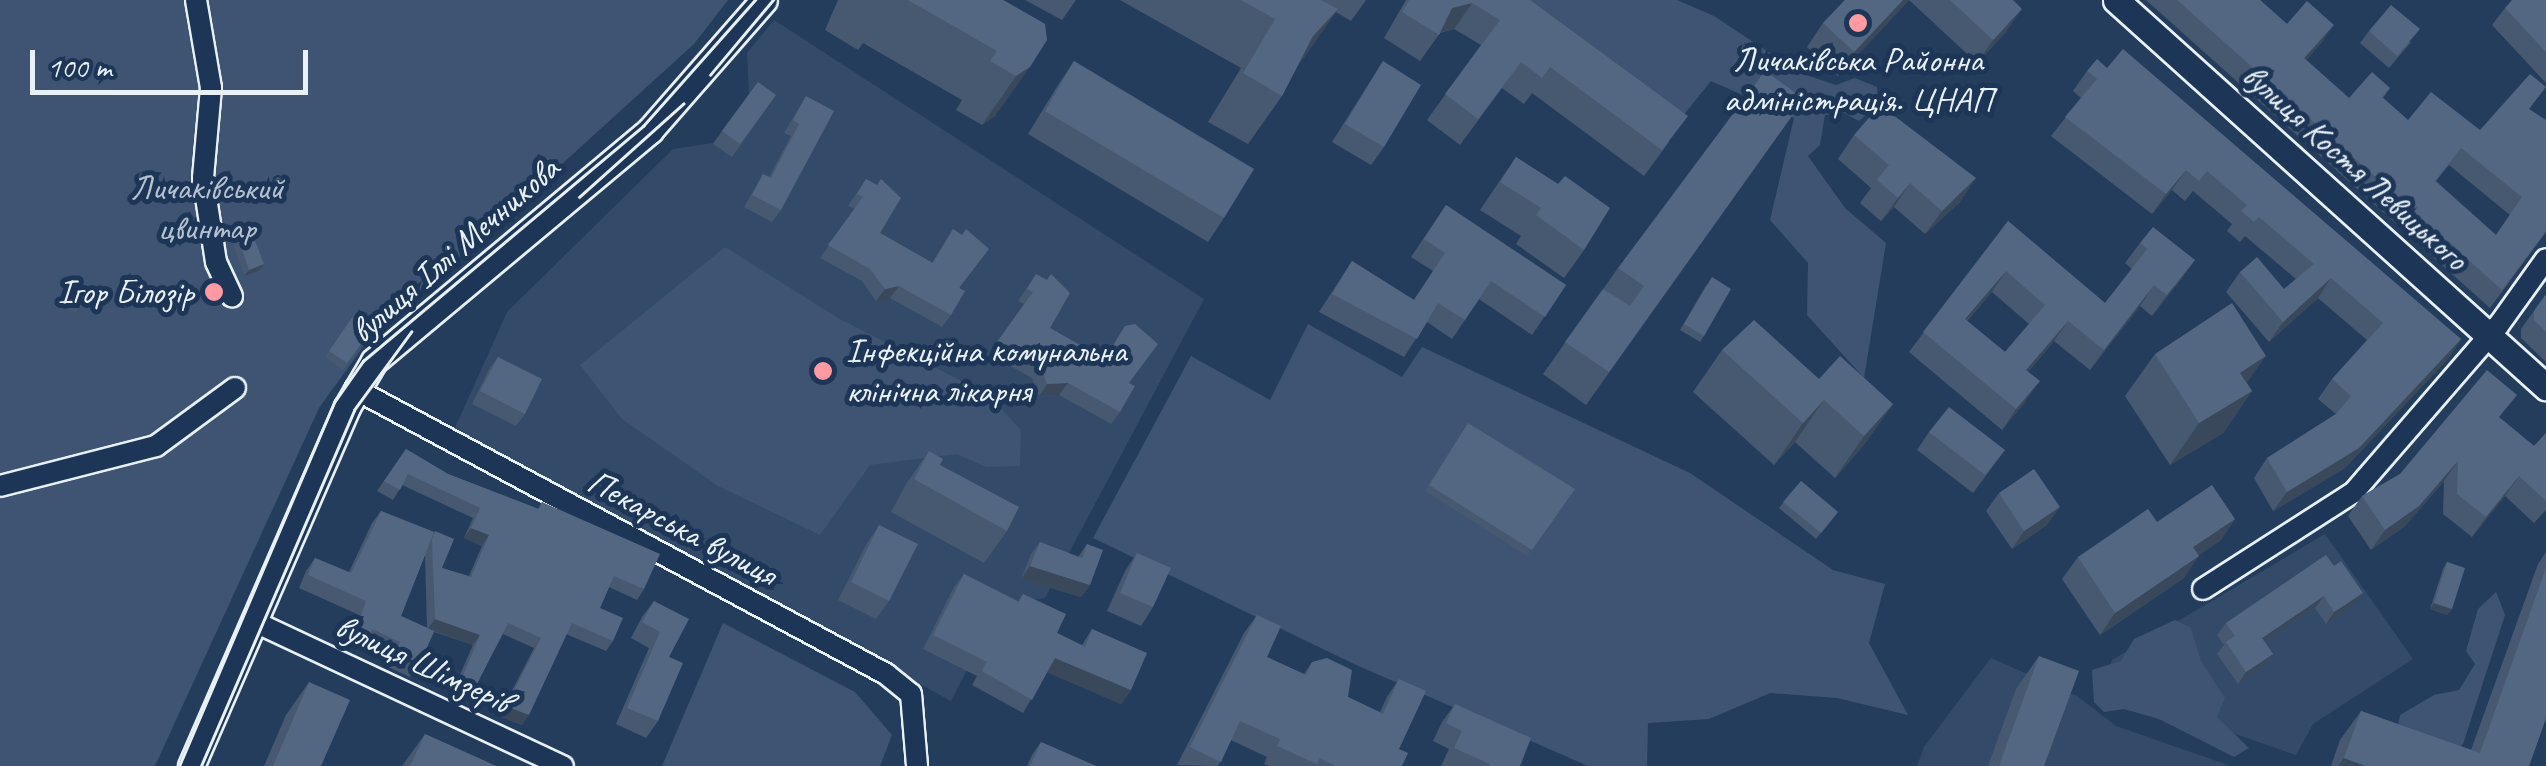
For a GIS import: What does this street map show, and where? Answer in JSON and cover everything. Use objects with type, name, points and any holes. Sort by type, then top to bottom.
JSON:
[{"type":"main road","name":"вулиця Іллі Мечникова","points":[[191,766],[355,389],[403,331],[650,130],[764,0]]},
{"type":"main road","name":"вулиця Костя Левицького","points":[[2116,0],[2546,386]]},
{"type":"street","points":[[196,0],[211,88],[203,178],[216,262],[232,297]]},
{"type":"street","points":[[2202,589],[2354,492],[2490,335],[2546,259]]},
{"type":"street","points":[[0,486],[156,446],[235,388]]},
{"type":"street","name":"Пекарська вулиця","points":[[355,389],[886,674],[911,694],[918,766]]},
{"type":"street","name":"вулиця Шімзерів","points":[[255,622],[563,766]]},
{"type":"shaded area","name":"Інфекційна комунальна клінічна лікарня","points":[[774,20],[1204,299],[1045,598],[1001,604],[951,701],[454,430],[507,312],[673,149],[713,143],[749,94],[747,53]]},
{"type":"shaded area","points":[[2325,534],[2413,659],[2313,724],[2296,755],[2102,688],[2112,660]]},
{"type":"shaded area","points":[[1991,658],[2077,696],[2116,726],[2231,766],[1917,766],[1924,747]]},
{"type":"green space","name":"Личаківський цвинтар","points":[[0,0],[728,0],[694,44],[368,340],[319,408],[155,766],[0,766]]},
{"type":"green space","points":[[1454,0],[1677,0],[1714,16],[1800,73],[1836,85],[1855,78],[1877,87],[1878,104],[1859,121],[1844,113],[1825,115],[1820,145],[1808,156],[1845,208],[1886,243],[1864,378],[1807,315],[1808,263],[1770,220],[1794,118],[1711,81],[1678,122]]},
{"type":"green space","points":[[725,247],[838,318],[989,395],[1021,430],[1020,466],[986,467],[957,454],[870,465],[820,535],[718,486],[622,419],[580,365]]},
{"type":"green space","points":[[1308,324],[1402,377],[1422,347],[1690,473],[1833,570],[1885,584],[1869,643],[1908,715],[1837,698],[1770,693],[1709,719],[1648,723],[1647,766],[1588,766],[1354,664],[1093,538],[1191,356],[1270,400]]},
{"type":"green space","points":[[2496,592],[2505,615],[2463,744],[2446,757],[2398,726],[2400,715],[2434,695],[2459,690],[2475,664],[2466,651],[2478,609]]},
{"type":"green space","points":[[2175,620],[2191,628],[2201,661],[2225,698],[2217,717],[2249,748],[2234,757],[2159,719],[2124,709],[2104,712],[2094,702],[2092,670],[2121,661],[2134,639]]},
{"type":"green space","points":[[723,623],[855,692],[892,735],[880,766],[662,766]]},
{"type":"building","points":[[908,0],[1003,0],[1045,24],[1047,40],[1030,67],[1016,76],[990,61],[997,51]]},
{"type":"building","points":[[1241,0],[1321,0],[1338,9],[1313,36],[1282,96],[1243,73],[1275,19]]},
{"type":"building","points":[[1409,0],[1530,0],[1688,116],[1662,150],[1550,67],[1542,78],[1521,62],[1478,119],[1445,94],[1500,20],[1472,3],[1452,8],[1439,35],[1402,12]]},
{"type":"building","points":[[1845,0],[1903,0],[1854,52],[1823,23]]},
{"type":"building","points":[[1950,0],[2013,0],[2022,9],[1993,40]]},
{"type":"building","points":[[2177,0],[2260,0],[2287,24],[2307,1],[2334,25],[2304,58],[2349,98],[2372,72],[2390,88],[2382,97],[2408,120],[2431,92],[2480,130],[2530,74],[2546,87],[2529,109],[2546,120],[2546,231],[2502,290]],"holes":[[[2461,148],[2522,197],[2496,235],[2435,181]]]},
{"type":"building","points":[[2512,0],[2546,0],[2546,52],[2505,8]]},
{"type":"building","points":[[2391,5],[2420,29],[2397,56],[2369,31]]},
{"type":"building","points":[[2123,49],[2461,339],[2359,448],[2287,492],[2267,458],[2336,414],[2351,396],[2332,379],[2383,323],[2331,278],[2283,322],[2240,272],[2257,257],[2284,289],[2314,264],[2259,217],[2254,222],[2241,211],[2247,205],[2207,171],[2199,181],[2186,170],[2166,194],[2065,117],[2097,79],[2087,71],[2097,59],[2107,68]]},
{"type":"building","points":[[1074,61],[1254,169],[1224,218],[1045,111]]},
{"type":"building","points":[[1383,61],[1421,85],[1384,147],[1345,124]]},
{"type":"building","points":[[1765,71],[1804,99],[1609,372],[1565,342],[1603,289],[1630,306],[1644,286],[1618,268]]},
{"type":"building","points":[[758,82],[776,95],[740,144],[722,131]]},
{"type":"building","points":[[806,96],[834,111],[781,210],[752,195],[763,174],[771,178],[799,124],[793,120]]},
{"type":"building","points":[[1880,105],[1976,178],[1942,211],[1910,183],[1898,198],[1877,180],[1889,165],[1854,135]]},
{"type":"building","points":[[1516,157],[1558,184],[1565,176],[1610,208],[1584,250],[1536,215],[1541,208],[1500,182]]},
{"type":"building","points":[[866,179],[877,185],[881,179],[901,198],[880,233],[933,263],[953,229],[962,235],[966,229],[989,249],[959,288],[965,291],[951,315],[899,286],[885,289],[870,269],[828,245],[863,197],[857,194]]},
{"type":"building","points":[[1446,205],[1566,285],[1545,317],[1491,281],[1465,320],[1438,303],[1417,339],[1332,294],[1352,261],[1414,300],[1445,253],[1424,239]]},
{"type":"building","points":[[2008,221],[2105,303],[2147,249],[2140,243],[2153,227],[2195,260],[2167,295],[2154,285],[2104,350],[2068,321],[2026,370],[2040,381],[2016,409],[1923,332]],"holes":[[[2006,271],[2045,305],[2005,352],[1965,319]]]},
{"type":"building","points":[[249,225],[264,264],[249,270],[235,229]]},
{"type":"building","points":[[1036,274],[1047,280],[1051,274],[1070,293],[1050,328],[1105,359],[1125,326],[1135,324],[1158,344],[1129,383],[1135,386],[1120,412],[1068,383],[1047,384],[1040,366],[997,342],[1033,292],[1027,289]]},
{"type":"building","points":[[1712,277],[1731,289],[1704,336],[1684,324]]},
{"type":"building","points":[[71,284],[88,294],[81,307],[63,298]]},
{"type":"building","points":[[2546,294],[2546,332],[2534,320],[2534,311]]},
{"type":"building","points":[[2232,303],[2266,356],[2240,373],[2252,391],[2199,423],[2155,354]]},
{"type":"building","points":[[356,312],[375,325],[347,363],[329,351]]},
{"type":"building","points":[[1754,320],[1819,379],[1840,356],[1893,404],[1864,436],[1824,400],[1803,423],[1722,350]]},
{"type":"building","points":[[498,357],[542,379],[525,414],[480,391]]},
{"type":"building","points":[[2487,370],[2517,395],[2499,417],[2534,446],[2546,433],[2546,501],[2519,476],[2486,517],[2457,494],[2458,461],[2419,506],[2385,530],[2362,496],[2400,474]]},
{"type":"building","points":[[1949,407],[2005,450],[1985,475],[1929,432]]},
{"type":"building","points":[[1468,423],[1575,489],[1532,550],[1429,485]]},
{"type":"building","points":[[406,449],[448,474],[539,509],[542,502],[660,554],[644,589],[614,576],[600,608],[623,618],[613,641],[572,623],[529,715],[506,706],[541,638],[508,623],[473,692],[459,685],[480,635],[435,619],[432,539],[435,531],[454,539],[442,568],[471,577],[489,535],[471,528],[480,508],[408,474],[400,490],[384,481]]},
{"type":"building","points":[[929,451],[943,459],[940,465],[1019,507],[1007,531],[914,479]]},
{"type":"building","points":[[2034,469],[2060,507],[2024,531],[1999,493]]},
{"type":"building","points":[[1801,481],[1838,512],[1821,533],[1783,502]]},
{"type":"building","points":[[2212,485],[2235,519],[2193,547],[2199,556],[2115,613],[2078,557],[2148,509],[2157,522]]},
{"type":"building","points":[[381,511],[434,532],[401,616],[434,631],[419,665],[394,654],[400,642],[372,629],[370,636],[356,630],[366,601],[308,575],[315,558],[351,573]]},
{"type":"building","points":[[879,525],[918,544],[889,601],[851,582]]},
{"type":"building","points":[[1040,542],[1082,558],[1087,544],[1103,550],[1090,585],[1030,566]]},
{"type":"building","points":[[1137,553],[1171,568],[1153,607],[1120,593]]},
{"type":"building","points":[[2326,555],[2334,566],[2341,561],[2363,593],[2334,612],[2324,596],[2262,638],[2273,654],[2246,672],[2226,642],[2235,636],[2226,623]]},
{"type":"building","points":[[2447,562],[2465,568],[2452,609],[2434,603]]},
{"type":"building","points":[[2546,568],[2546,718],[2529,766],[2366,766],[2344,758],[2361,711],[2480,753]]},
{"type":"building","points":[[964,574],[1019,602],[1023,594],[1066,614],[1057,633],[1085,647],[1092,629],[1147,653],[1131,690],[1055,658],[1032,700],[982,671],[987,662],[933,635]]},
{"type":"building","points":[[654,601],[689,619],[669,657],[683,663],[658,721],[627,708],[660,632],[642,622]]},
{"type":"building","points":[[1257,615],[1281,626],[1267,657],[1306,675],[1312,662],[1327,658],[1352,670],[1348,697],[1383,714],[1399,679],[1426,691],[1399,749],[1408,753],[1402,766],[1336,766],[1320,758],[1317,764],[1277,746],[1280,739],[1240,721],[1221,762],[1190,747]]},
{"type":"building","points":[[2039,656],[2079,671],[2044,766],[1999,766]]},
{"type":"building","points":[[309,682],[350,700],[321,766],[273,766]]},
{"type":"building","points":[[1455,704],[1531,738],[1520,766],[1490,766],[1454,748],[1462,731],[1446,723]]},
{"type":"building","points":[[425,734],[496,766],[410,766]]},
{"type":"building","points":[[1041,742],[1096,766],[1030,766]]},
{"type":"tram line","points":[[179,766],[335,401],[363,361],[643,126],[755,0]]},
{"type":"tram line","points":[[710,75],[773,0]]},
{"type":"tram line","points":[[579,197],[683,104]]},
{"type":"tram line","points":[[201,766],[354,410],[411,332]]},
{"type":"place","name":"Личаківська Районна адміністрація. ЦНАП","points":[[1858,23]]},
{"type":"place","name":"Ігор Білозір","points":[[214,292]]},
{"type":"place","name":"Інфекційна комунальна клінічна лікарня","points":[[823,371]]}]
